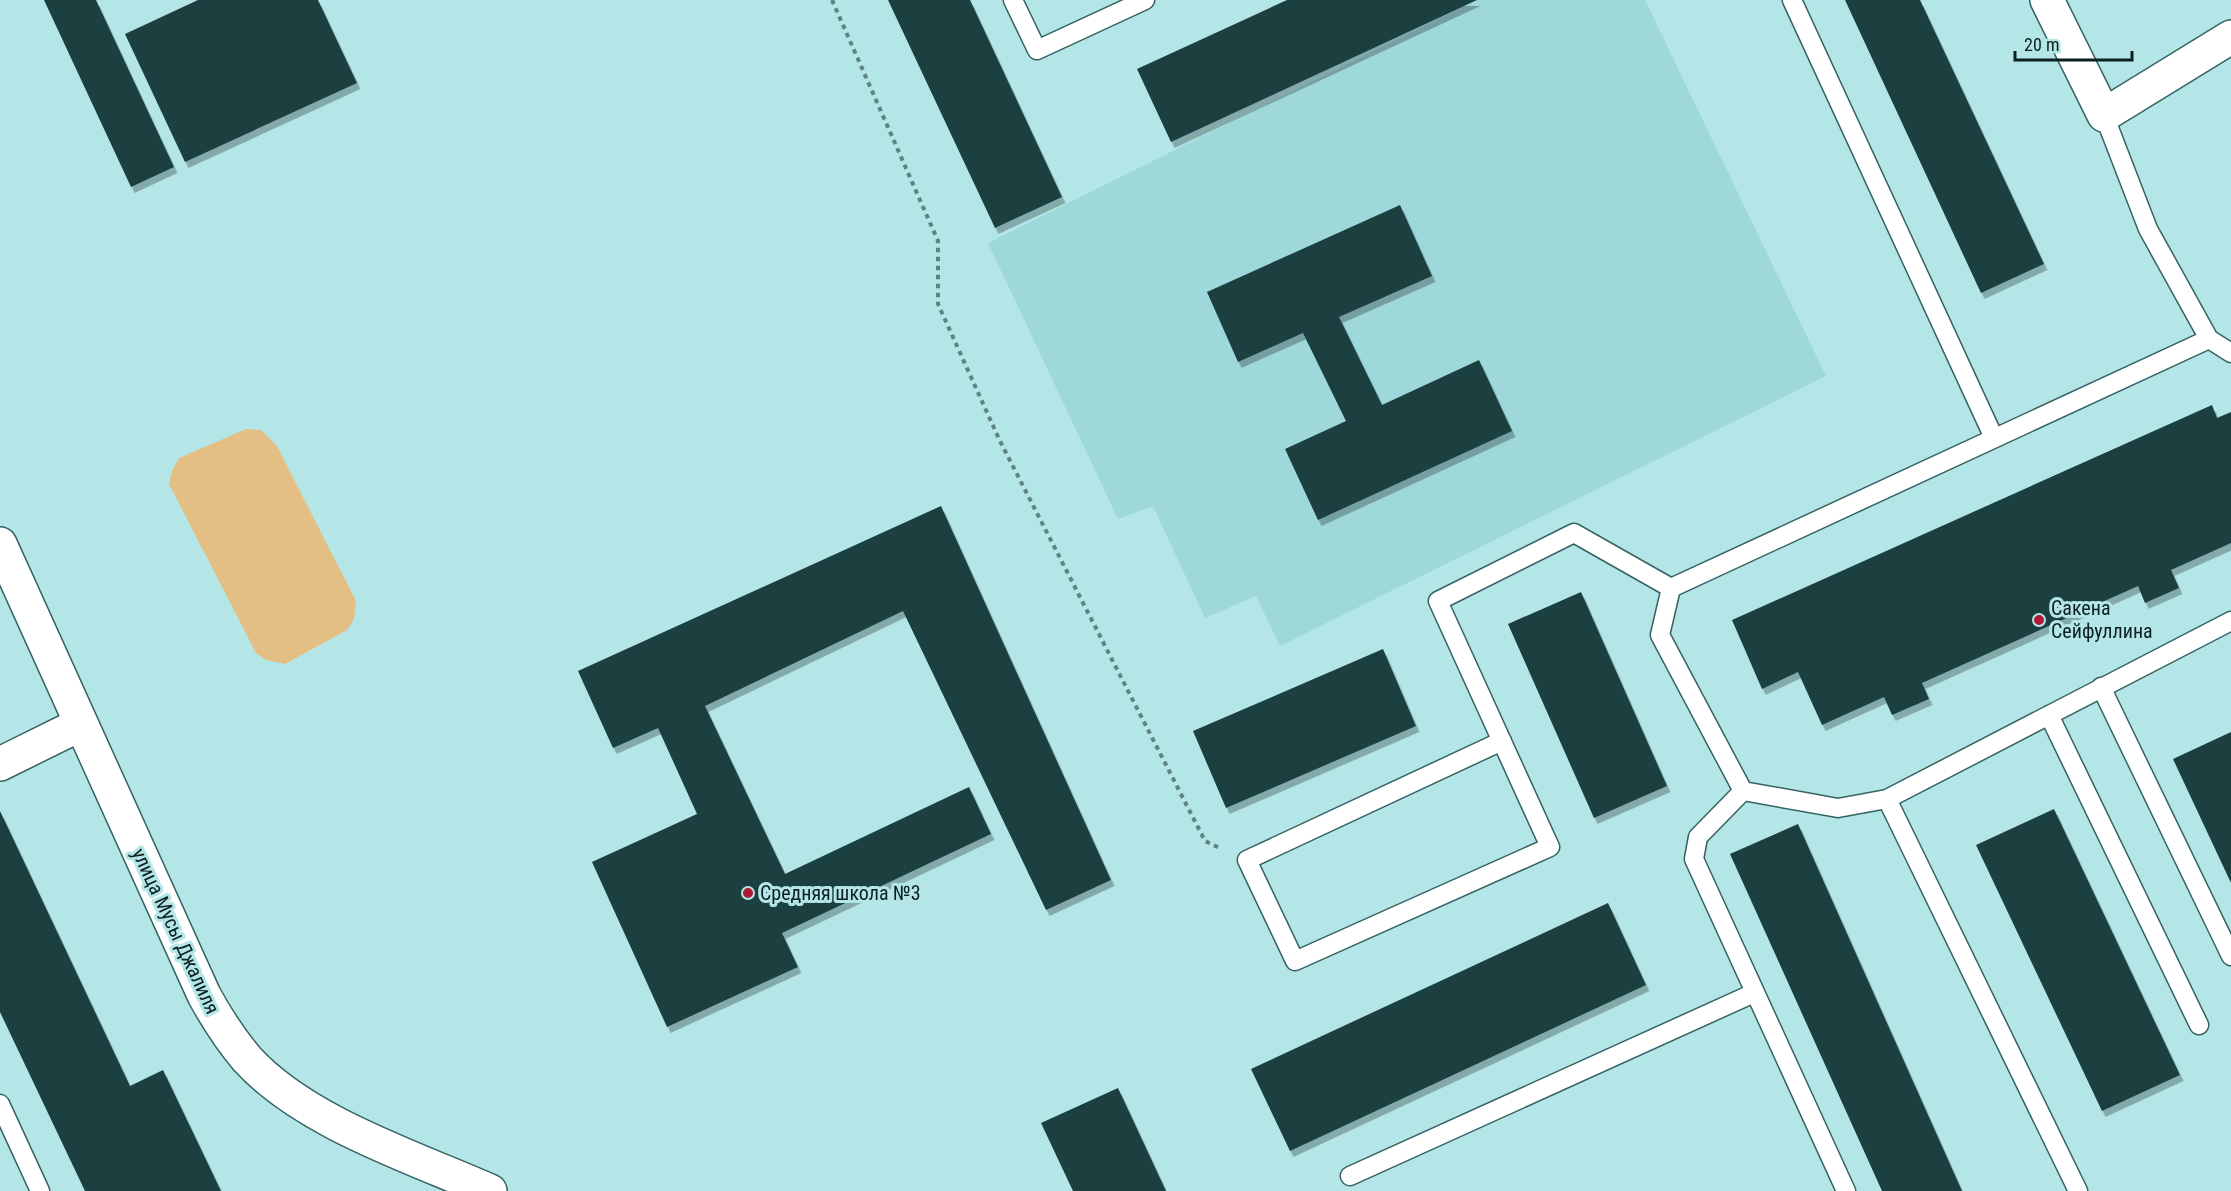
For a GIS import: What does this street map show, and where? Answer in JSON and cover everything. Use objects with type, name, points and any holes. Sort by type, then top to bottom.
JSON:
[{"type":"street","points":[[2047,0],[2104,115],[2231,37]]},
{"type":"street","name":"улица Мусы Джалиля","points":[[0,544],[204,995],[230,1037],[248,1059],[300,1104],[326,1118],[490,1191]]},
{"type":"street","points":[[0,764],[81,724]]},
{"type":"lane","points":[[1013,0],[1037,50],[1145,0]]},
{"type":"lane","points":[[1792,0],[1994,438]]},
{"type":"lane","points":[[2104,115],[2148,229],[2209,339],[2231,353]]},
{"type":"lane","points":[[1671,588],[2209,339]]},
{"type":"lane","points":[[1502,741],[1247,860],[1294,961],[1550,846],[1502,741],[1437,601],[1574,532],[1671,588]]},
{"type":"lane","points":[[1671,588],[1659,635],[1743,791]]},
{"type":"lane","points":[[1743,791],[1838,807],[1887,799],[2231,621]]},
{"type":"lane","points":[[2102,687],[2231,956]]},
{"type":"lane","points":[[2049,715],[2199,1025]]},
{"type":"lane","points":[[1743,791],[1698,837],[1694,859],[1846,1191]]},
{"type":"lane","points":[[1887,799],[2078,1191]]},
{"type":"lane","points":[[1350,1176],[1754,993]]},
{"type":"lane","points":[[0,1104],[40,1191]]},
{"type":"path","points":[[832,0],[938,242],[938,304],[999,439],[1205,841],[1247,860]]},
{"type":"shaded area","points":[[1477,0],[1645,0],[1826,376],[1280,646],[1256,596],[1205,618],[1153,506],[1118,519],[988,243]]},
{"type":"shaded area","points":[[246,429],[261,430],[277,446],[356,601],[354,619],[347,630],[285,664],[266,660],[256,653],[169,484],[172,471],[179,458]]},
{"type":"building","points":[[44,0],[96,0],[174,167],[131,187]]},
{"type":"building","points":[[198,0],[318,0],[357,83],[185,162],[125,34]]},
{"type":"building","points":[[888,0],[970,0],[1062,197],[995,228]]},
{"type":"building","points":[[1287,0],[1477,0],[1171,142],[1137,69]]},
{"type":"building","points":[[1845,0],[1920,0],[2044,264],[1981,293]]},
{"type":"building","points":[[1400,205],[1432,276],[1339,317],[1382,405],[1479,360],[1512,431],[1318,520],[1285,449],[1346,421],[1303,333],[1238,362],[1207,292]]},
{"type":"building","points":[[2212,405],[2217,418],[2231,412],[2231,543],[2171,570],[2179,588],[2145,603],[2138,586],[1922,683],[1929,699],[1892,715],[1884,697],[1822,725],[1798,672],[1762,689],[1732,620]]},
{"type":"building","points":[[941,506],[1111,880],[1046,910],[903,611],[705,706],[785,874],[969,787],[991,834],[782,933],[798,967],[667,1027],[592,862],[697,814],[658,728],[613,748],[578,671]]},
{"type":"building","points":[[1581,592],[1667,786],[1594,818],[1508,624]]},
{"type":"building","points":[[1383,649],[1416,726],[1226,808],[1193,731]]},
{"type":"building","points":[[2231,732],[2231,883],[2173,759]]},
{"type":"building","points":[[2054,809],[2180,1075],[2102,1111],[1976,845]]},
{"type":"building","points":[[0,811],[130,1086],[163,1070],[221,1191],[85,1191],[0,1012]]},
{"type":"building","points":[[1798,824],[1962,1191],[1882,1191],[1730,854]]},
{"type":"building","points":[[1608,903],[1646,985],[1290,1151],[1251,1069]]},
{"type":"building","points":[[1118,1088],[1166,1191],[1073,1191],[1041,1123]]},
{"type":"place","name":"Сакена Сейфуллина","points":[[2039,620]]},
{"type":"place","name":"Средняя школа №3","points":[[748,893]]}]
